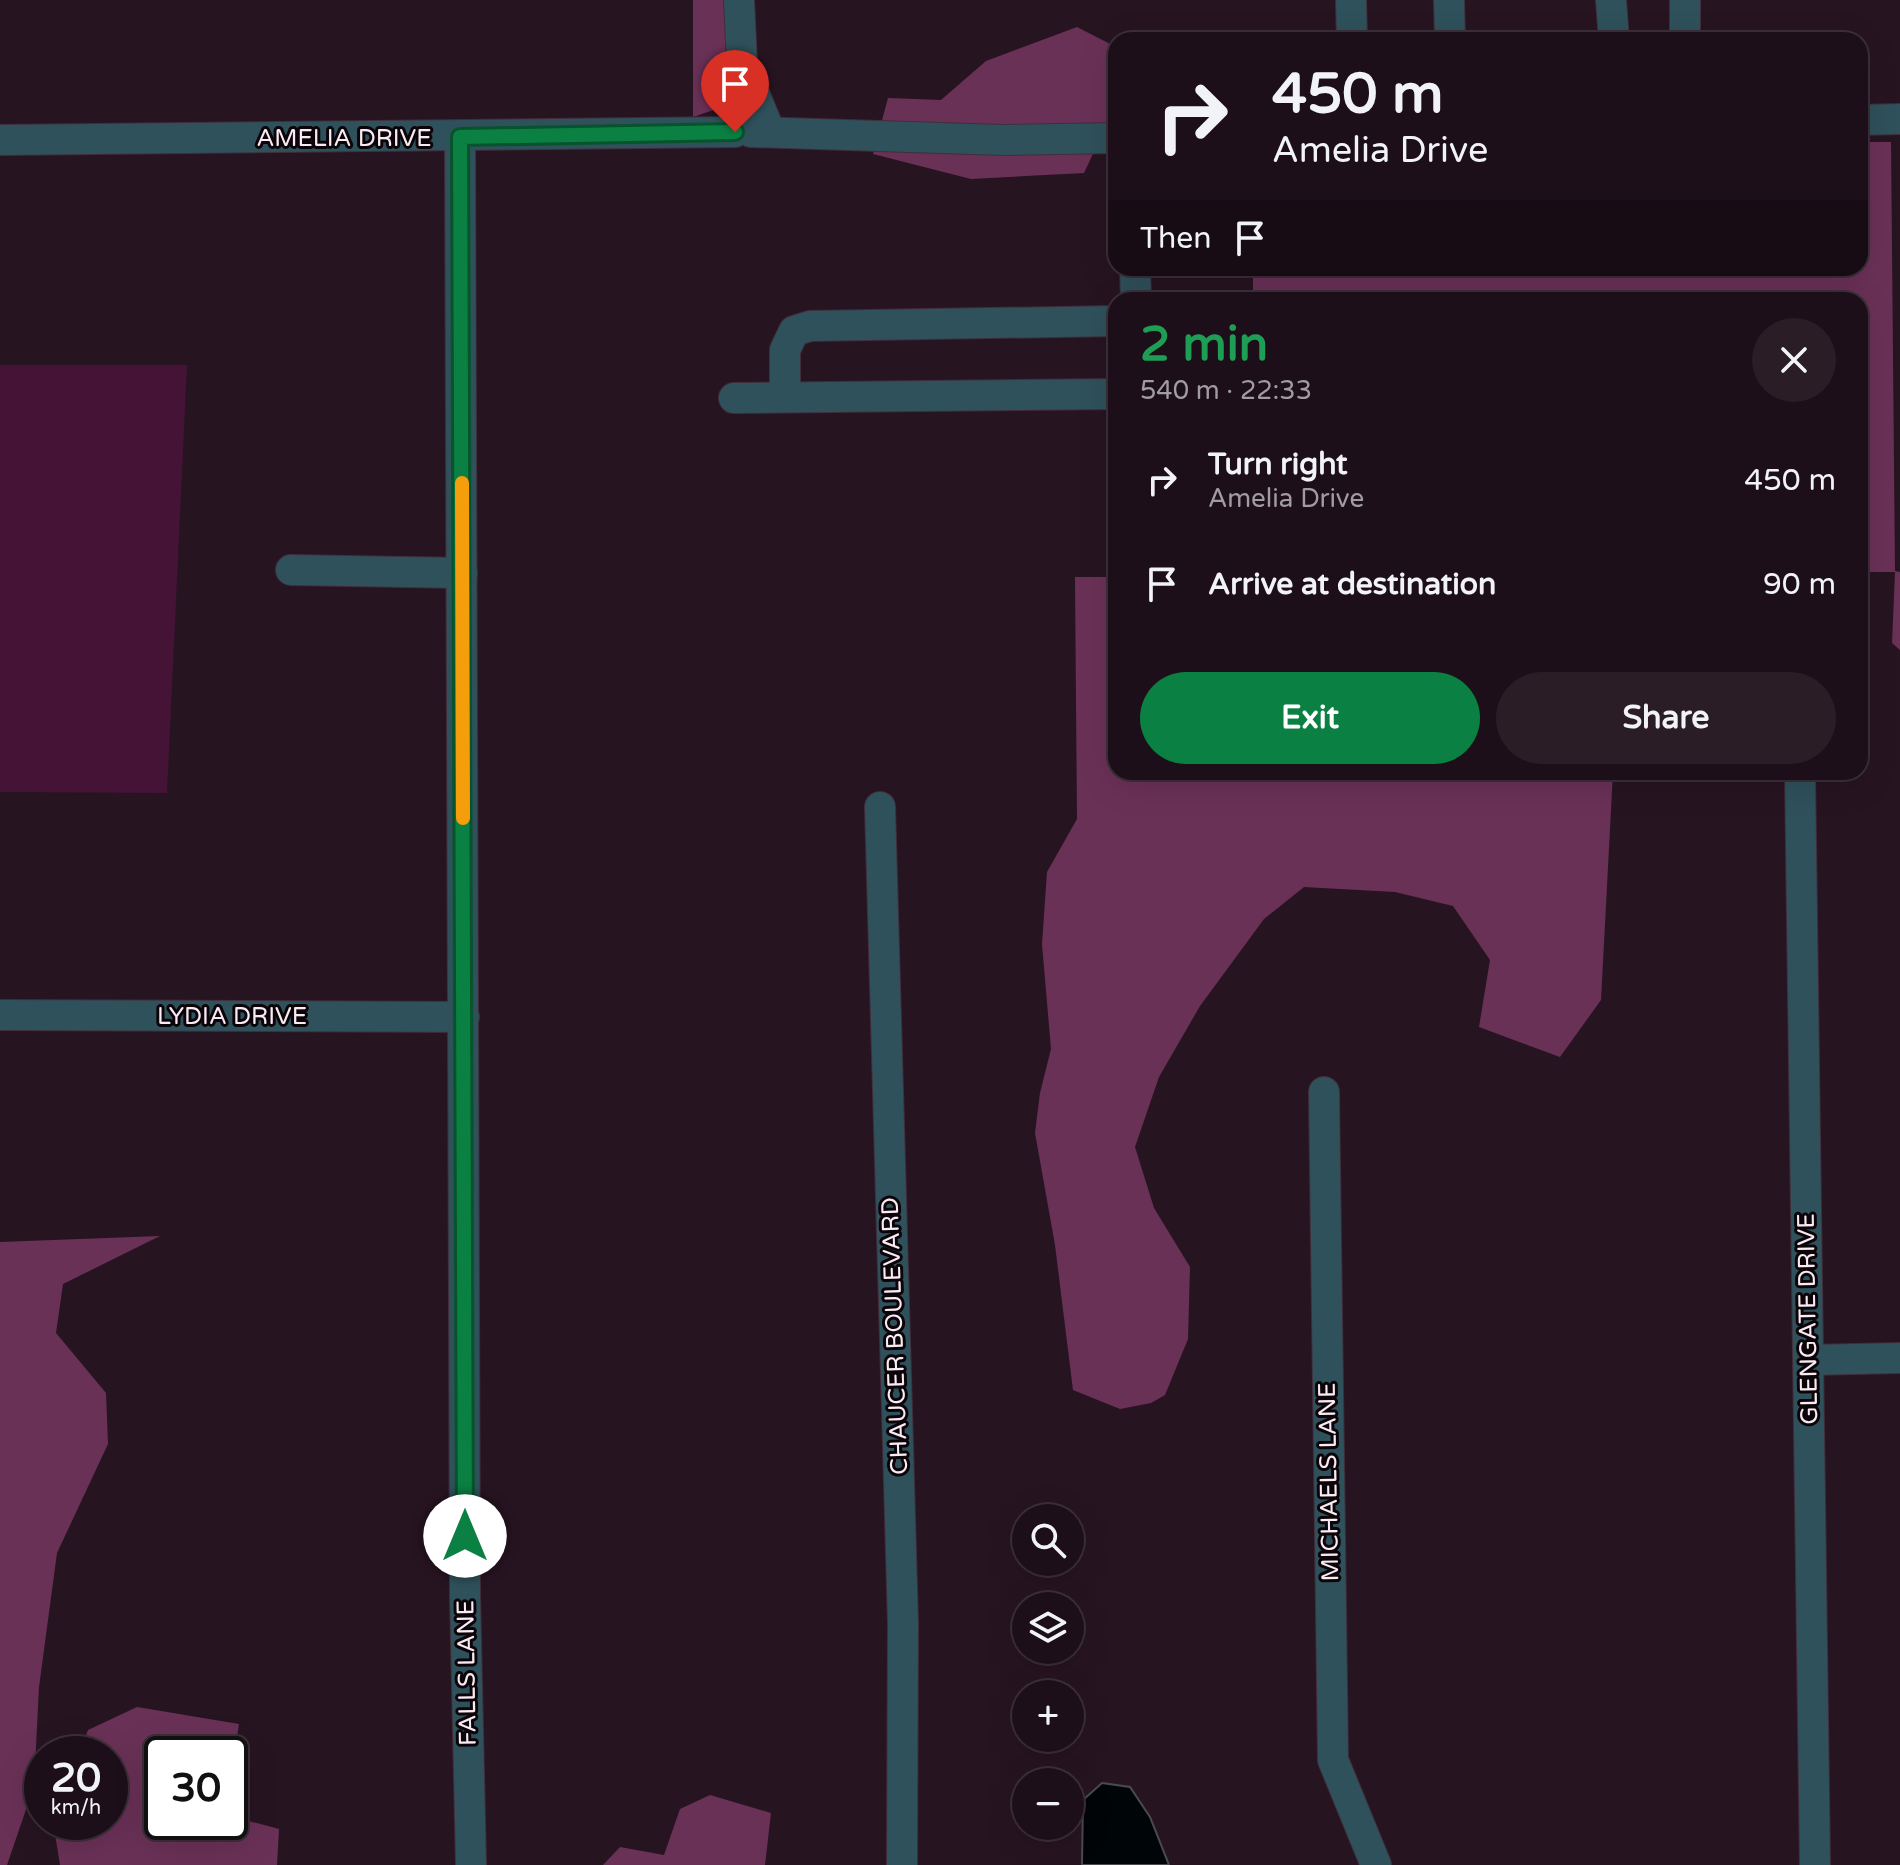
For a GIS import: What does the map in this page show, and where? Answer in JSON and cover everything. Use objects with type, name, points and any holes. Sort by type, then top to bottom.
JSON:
[{"type":"street","points":[[739,0],[742,64],[752,132]]},
{"type":"street","points":[[1351,0],[1352,32]]},
{"type":"street","points":[[1449,0],[1450,32]]},
{"type":"street","points":[[1611,0],[1613,32]]},
{"type":"street","points":[[1685,0],[1685,32]]},
{"type":"street","points":[[1868,120],[1900,119]]},
{"type":"street","name":"AMELIA DRIVE","points":[[0,140],[752,132],[1003,140],[1108,138]]},
{"type":"street","name":"FALLS LANE","points":[[460,137],[465,1596],[471,1865]]},
{"type":"street","points":[[785,396],[785,350],[794,331],[810,326],[1108,321]]},
{"type":"street","points":[[734,398],[1108,394]]},
{"type":"street","points":[[291,570],[462,573]]},
{"type":"street","name":"GLENGATE DRIVE","points":[[1800,780],[1815,1865]]},
{"type":"street","name":"CHAUCER BOULEVARD","points":[[880,807],[903,1624],[902,1865]]},
{"type":"street","name":"LYDIA DRIVE","points":[[0,1015],[464,1017]]},
{"type":"street","name":"MICHAELS LANE","points":[[1324,1092],[1333,1760],[1376,1865]]},
{"type":"street","points":[[1809,1360],[1900,1358]]},
{"type":"shaded area","points":[[693,0],[736,0],[731,104],[693,117]]},
{"type":"shaded area","points":[[1077,27],[1108,43],[1108,122],[1084,173],[971,179],[873,154],[888,98],[941,100],[986,61]]},
{"type":"shaded area","points":[[1868,142],[1891,142],[1895,571],[1900,572],[1900,650],[1892,643],[1895,572],[1868,572],[1868,292],[1253,292],[1253,276],[1868,276]]},
{"type":"shaded area","points":[[0,365],[187,365],[167,793],[0,792]]},
{"type":"shaded area","points":[[1075,577],[1108,577],[1108,780],[1613,780],[1601,1000],[1560,1057],[1479,1027],[1490,960],[1453,906],[1395,892],[1304,887],[1264,919],[1200,1006],[1159,1077],[1135,1147],[1154,1208],[1190,1267],[1188,1339],[1165,1395],[1151,1403],[1120,1409],[1073,1390],[1055,1245],[1035,1133],[1040,1093],[1051,1049],[1042,944],[1047,872],[1077,819]]},
{"type":"shaded area","points":[[160,1236],[63,1284],[56,1333],[106,1393],[108,1444],[57,1553],[39,1687],[37,1736],[24,1736],[24,1815],[7,1865],[0,1865],[0,1242]]},
{"type":"shaded area","points":[[137,1707],[239,1724],[237,1736],[144,1736],[144,1840],[248,1840],[248,1821],[279,1829],[277,1865],[60,1865],[56,1840],[128,1840],[128,1736],[86,1736],[88,1730]]},
{"type":"shaded area","points":[[1102,1783],[1130,1787],[1150,1817],[1169,1865],[1082,1865],[1084,1799]]},
{"type":"shaded area","points":[[710,1795],[771,1813],[765,1865],[603,1865],[620,1847],[664,1855],[680,1809]]},
{"type":"slow traffic","points":[[462,483],[463,818]]},
{"type":"route","points":[[465,1536],[460,137],[735,132]]}]
